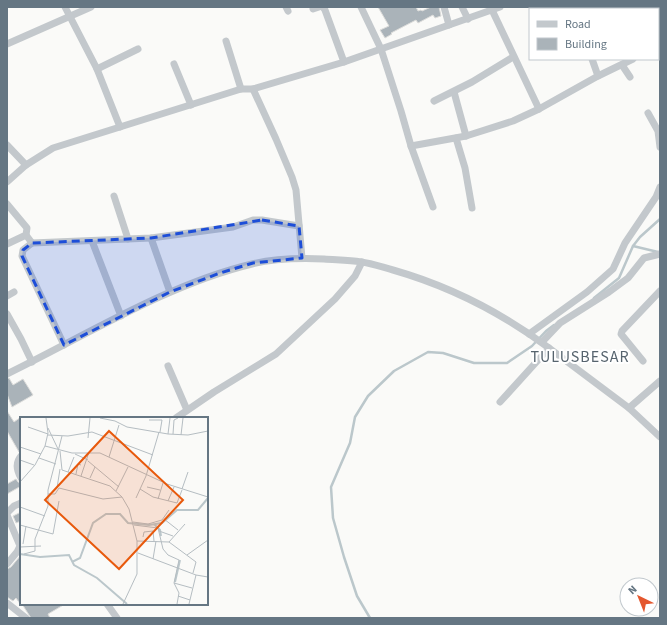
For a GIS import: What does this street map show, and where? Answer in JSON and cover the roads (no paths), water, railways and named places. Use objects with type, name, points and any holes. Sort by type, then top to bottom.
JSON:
[{"type":"street","points":[[65,7],[97,69],[120,127]]},
{"type":"street","points":[[7,44],[92,7]]},
{"type":"street","points":[[323,7],[326,10],[344,62]]},
{"type":"street","points":[[361,7],[381,49],[411,146],[432,206]]},
{"type":"street","points":[[444,7],[449,25]]},
{"type":"street","points":[[462,7],[468,19]]},
{"type":"street","points":[[7,182],[26,165],[53,148],[241,89],[253,89],[344,62],[500,7]]},
{"type":"street","points":[[492,10],[539,109]]},
{"type":"street","points":[[226,41],[241,89]]},
{"type":"street","points":[[97,69],[138,49]]},
{"type":"street","points":[[434,101],[454,92],[513,57]]},
{"type":"street","points":[[592,60],[598,76]]},
{"type":"street","points":[[411,146],[466,136],[513,121],[539,109],[598,76],[631,60]]},
{"type":"street","points":[[174,64],[191,105]]},
{"type":"street","points":[[622,65],[630,77]]},
{"type":"street","points":[[253,89],[276,138],[296,190],[302,258]]},
{"type":"street","points":[[454,92],[466,136]]},
{"type":"street","points":[[648,112],[658,131],[660,147]]},
{"type":"street","points":[[456,138],[465,168],[472,208]]},
{"type":"street","points":[[7,145],[26,165]]},
{"type":"street","points":[[529,334],[586,292],[613,269],[633,229],[647,212],[660,187]]},
{"type":"street","points":[[114,196],[128,239]]},
{"type":"street","points":[[7,204],[27,228],[26,234],[32,243]]},
{"type":"street","points":[[64,345],[22,256],[24,250],[32,243],[151,238],[233,227],[253,220],[299,226]]},
{"type":"street","points":[[7,244],[26,234]]},
{"type":"street","points":[[151,238],[170,292]]},
{"type":"street","points":[[92,241],[121,316]]},
{"type":"street","points":[[539,340],[560,323],[628,278],[644,258],[660,254]]},
{"type":"street","points":[[7,374],[170,292],[220,273],[253,263],[302,258],[362,262],[414,276],[450,290],[492,311],[539,340],[629,408],[660,437]]},
{"type":"street","points":[[177,417],[214,392],[276,354],[335,299],[355,276],[362,262]]},
{"type":"street","points":[[643,361],[621,334],[622,331],[660,291]]},
{"type":"street","points":[[7,296],[14,292]]},
{"type":"street","points":[[7,314],[21,338],[32,362]]},
{"type":"street","points":[[500,402],[549,348]]},
{"type":"street","points":[[168,366],[187,410]]},
{"type":"street","points":[[629,408],[660,381]]},
{"type":"street","points":[[20,457],[17,466],[20,475]]},
{"type":"street","points":[[7,564],[20,546],[7,514],[14,506],[20,503]]},
{"type":"street","points":[[7,603],[26,618]]},
{"type":"street","points":[[108,605],[117,618]]},
{"type":"waterway","points":[[594,298],[619,278],[633,246],[640,237],[660,219]]},
{"type":"waterway","points":[[633,246],[658,252]]},
{"type":"waterway","points":[[370,618],[357,596],[344,557],[333,518],[331,487],[350,443],[355,417],[368,396],[394,371],[428,352],[443,353],[474,363],[507,363],[532,346],[554,325]]},
{"type":"district","name":"TULUSBESAR","points":[[580,356]]}]
